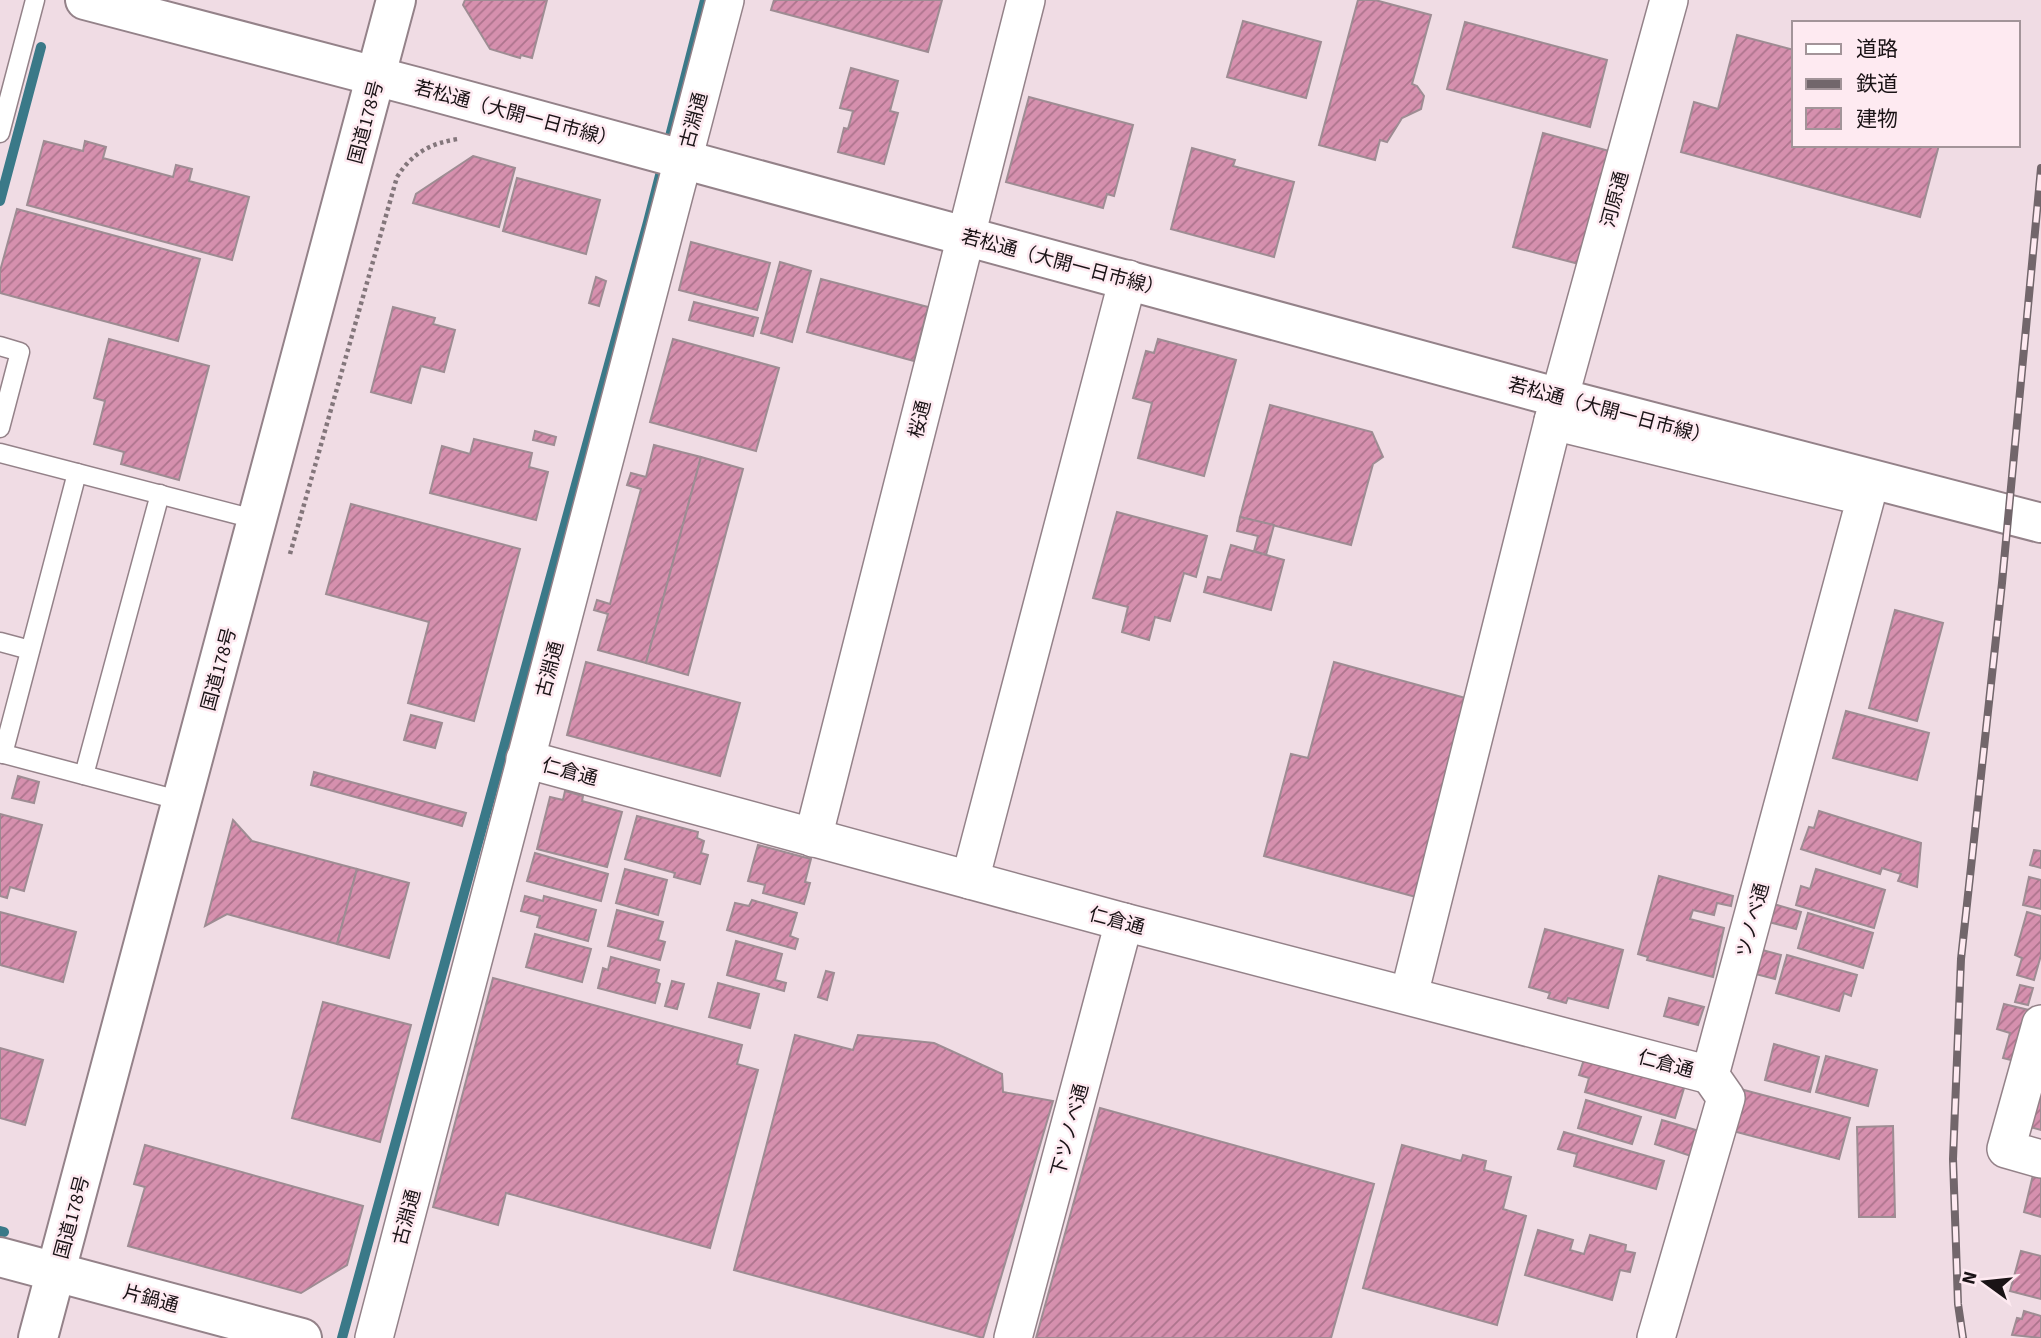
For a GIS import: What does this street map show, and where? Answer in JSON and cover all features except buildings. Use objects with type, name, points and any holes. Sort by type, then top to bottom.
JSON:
[{"type":"main road","name":"若松通（大開一日市線）","points":[[85,0],[1128,279],[1557,409],[2041,523]]},
{"type":"main road","name":"国道178号","points":[[38,1338],[396,0]]},
{"type":"main road","name":"片鍋通","points":[[0,1257],[302,1338]]},
{"type":"street","name":"古淵通","points":[[374,1338],[725,0]]},
{"type":"street","name":"桜通","points":[[813,838],[1026,0]]},
{"type":"street","name":"河原通","points":[[1409,995],[1557,409],[1669,0]]},
{"type":"street","points":[[970,880],[1128,279]]},
{"type":"street","name":"ツノベ通","points":[[1557,409],[1866,497],[1710,1075]]},
{"type":"street","name":"仁倉通","points":[[525,759],[1124,922],[1710,1075]]},
{"type":"street","name":"下ツノベ通","points":[[1013,1338],[1124,922]]},
{"type":"street","points":[[2041,1024],[2006,1149],[2041,1159]]},
{"type":"street","points":[[1656,1338],[1726,1098],[1710,1075]]},
{"type":"lane","points":[[0,133],[35,0]]},
{"type":"lane","points":[[0,346],[20,352],[0,428]]},
{"type":"lane","points":[[0,453],[258,520]]},
{"type":"lane","points":[[77,473],[1,754],[182,801]]},
{"type":"lane","points":[[84,775],[160,494]]},
{"type":"lane","points":[[0,642],[30,650]]},
{"type":"path","points":[[290,554],[397,177],[420,151],[433,144],[465,139]]},
{"type":"waterway","points":[[342,1338],[648,222],[705,0]]},
{"type":"waterway","points":[[0,201],[41,47]]},
{"type":"waterway","points":[[0,1231],[4,1232]]},
{"type":"railway","points":[[1963,1338],[1958,1304],[1953,1159],[1961,959],[2002,583],[2041,168]]}]
